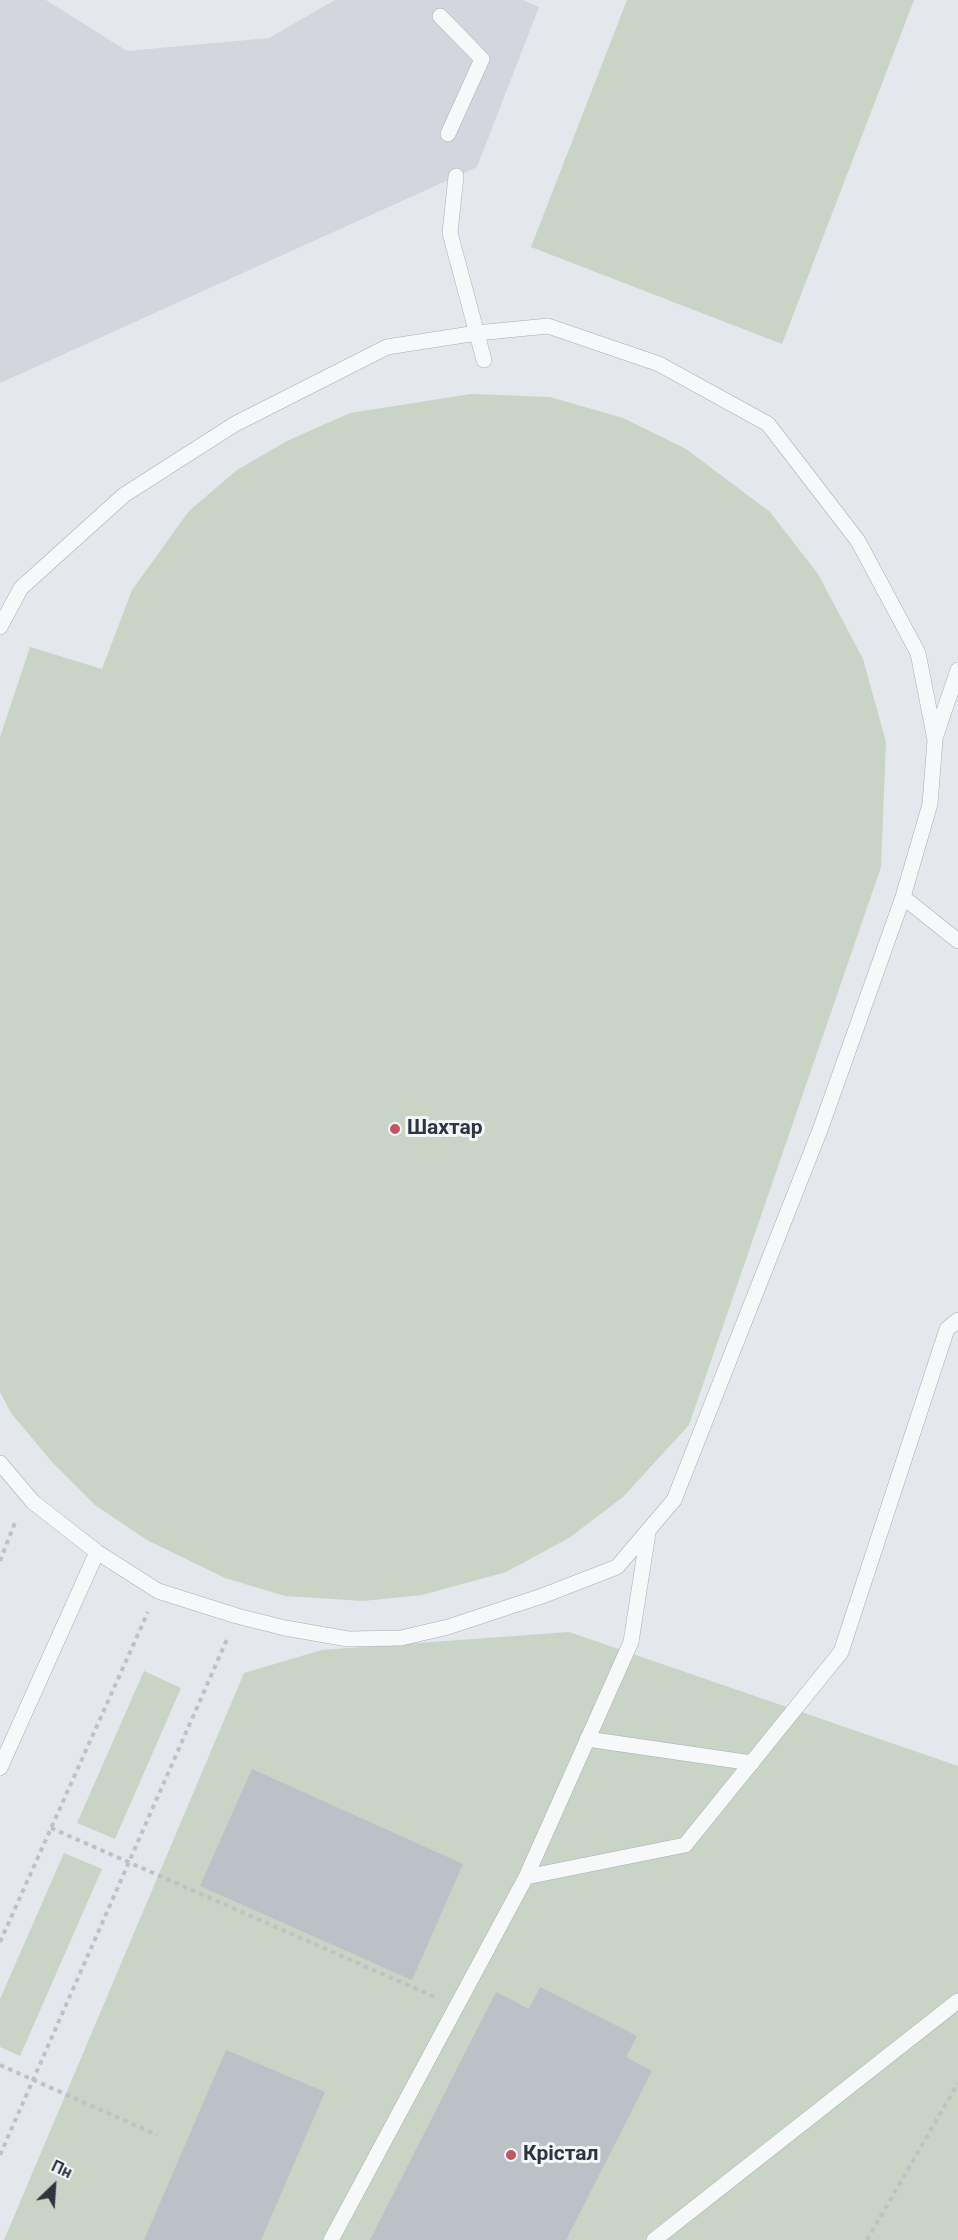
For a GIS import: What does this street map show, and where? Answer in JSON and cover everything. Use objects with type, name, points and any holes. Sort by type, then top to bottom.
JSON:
[{"type":"lane","points":[[440,16],[482,59],[448,134]]},
{"type":"lane","points":[[456,176],[450,233],[484,360]]},
{"type":"lane","points":[[0,627],[21,588],[124,495],[236,424],[387,347],[477,333],[548,326],[660,364],[768,424],[858,541],[918,653],[934,740],[930,804],[903,897],[820,1130],[674,1500],[617,1567],[448,1627],[401,1638],[348,1639],[285,1628],[237,1616],[158,1591],[97,1552],[33,1502],[0,1463]]},
{"type":"lane","points":[[934,740],[958,670]]},
{"type":"lane","points":[[903,897],[958,941]]},
{"type":"lane","points":[[526,1877],[686,1845],[841,1652],[947,1329],[958,1320]]},
{"type":"lane","points":[[331,2240],[526,1877],[588,1739],[631,1642],[648,1531]]},
{"type":"lane","points":[[0,1768],[97,1552]]},
{"type":"lane","points":[[588,1739],[752,1763]]},
{"type":"lane","points":[[654,2240],[958,2001]]},
{"type":"path","points":[[0,1561],[18,1514]]},
{"type":"path","points":[[0,1942],[158,1591]]},
{"type":"path","points":[[0,2155],[237,1616]]},
{"type":"path","points":[[51,1828],[456,2006]]},
{"type":"path","points":[[0,2065],[157,2135]]},
{"type":"path","points":[[867,2240],[958,2083]]},
{"type":"shaded area","points":[[0,0],[46,0],[127,51],[269,38],[335,0],[523,0],[539,7],[477,167],[0,383]]},
{"type":"green space","points":[[627,0],[914,0],[782,344],[531,247]]},
{"type":"green space","name":"Шахтар","points":[[471,394],[550,397],[623,418],[686,449],[770,512],[818,574],[863,659],[886,742],[881,867],[689,1425],[623,1497],[569,1538],[506,1572],[422,1595],[363,1601],[285,1596],[225,1578],[147,1540],[95,1505],[52,1462],[11,1413],[0,1392],[0,737],[30,647],[102,669],[132,590],[189,511],[237,470],[287,441],[350,413]]},
{"type":"green space","points":[[569,1632],[958,1766],[958,2240],[4,2240],[244,1673],[322,1650]]},
{"type":"green space","points":[[144,1671],[181,1688],[115,1839],[77,1823]]},
{"type":"green space","points":[[64,1853],[102,1869],[20,2056],[0,2047],[0,1999]]},
{"type":"building","points":[[252,1769],[463,1864],[412,1980],[200,1886]]},
{"type":"building","name":"Крістал","points":[[540,1987],[637,2036],[626,2057],[652,2071],[566,2240],[370,2240],[496,1992],[529,2009]]},
{"type":"building","points":[[226,2050],[325,2092],[261,2240],[144,2240]]},
{"type":"place","name":"Шахтар","points":[[395,1129]]},
{"type":"place","name":"Крістал","points":[[511,2155]]}]
